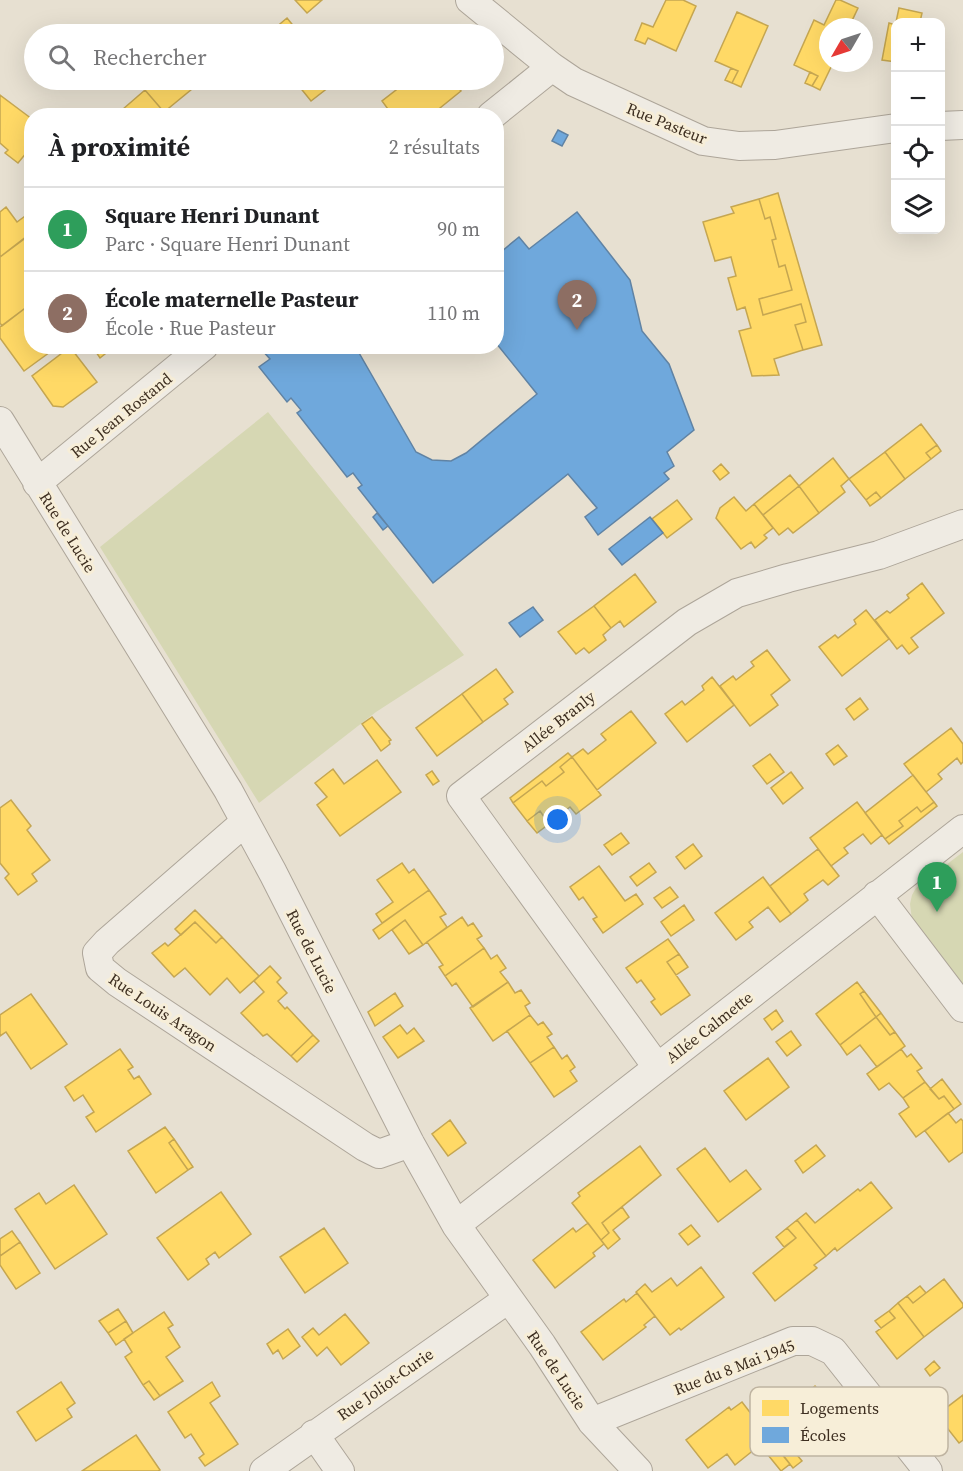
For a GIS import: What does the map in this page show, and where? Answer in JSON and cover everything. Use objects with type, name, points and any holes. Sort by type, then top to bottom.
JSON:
[{"type":"street","name":"Rue Pasteur","points":[[470,0],[499,24]]},
{"type":"street","name":"Rue Pasteur","points":[[504,28],[574,82],[703,141],[739,146],[775,145],[891,129]]},
{"type":"street","points":[[501,108],[552,67]]},
{"type":"street","points":[[945,126],[963,124]]},
{"type":"street","name":"Rue Jean Rostand","points":[[37,483],[194,354]]},
{"type":"street","name":"Rue de Lucie","points":[[0,421],[228,790],[410,1143],[456,1226],[542,1345],[592,1422],[638,1471]]},
{"type":"street","name":"Allée Branly","points":[[657,1067],[461,796],[687,621],[737,593],[879,555],[963,524]]},
{"type":"street","name":"Rue Louis Aragon","points":[[245,822],[107,942],[97,953],[100,968],[117,982],[365,1147],[379,1154],[410,1143]]},
{"type":"street","name":"Allée Calmette","points":[[456,1226],[963,829]]},
{"type":"street","points":[[878,895],[963,1008]]},
{"type":"street","name":"Rue Joliot-Curie","points":[[277,1467],[314,1434],[507,1299]]},
{"type":"street","name":"Rue du 8 Mai 1945","points":[[592,1422],[793,1341],[812,1341],[834,1351],[862,1387]]},
{"type":"street","points":[[314,1434],[340,1471]]},
{"type":"street","name":"Rue du 8 Mai 1945","points":[[916,1456],[928,1471]]},
{"type":"green space","points":[[268,412],[464,655],[376,712],[259,803],[100,547]]},
{"type":"green space","points":[[963,852],[963,985],[912,920],[910,904],[916,888]]},
{"type":"building: Logements","points":[[295,0],[322,0],[307,13]]},
{"type":"building: Logements","points":[[666,0],[683,0],[696,6],[676,51],[648,38],[645,44],[635,40],[642,23],[653,27]]},
{"type":"building: Logements","points":[[836,0],[858,8],[853,18],[827,18]]},
{"type":"building: Logements","points":[[899,8],[922,13],[921,18],[897,18]]},
{"type":"building: Logements","points":[[737,12],[768,26],[741,87],[732,83],[738,71],[715,61]]},
{"type":"building: Logements","points":[[287,18],[292,24],[280,24]]},
{"type":"building: Logements","points":[[814,20],[819,22],[819,72],[829,72],[820,90],[812,86],[818,76],[794,65]]},
{"type":"building: Logements","points":[[889,23],[891,24],[891,61],[882,60]]},
{"type":"building: Logements","points":[[731,68],[738,71],[732,83],[725,80]]},
{"type":"building: Logements","points":[[810,72],[818,76],[812,86],[805,83]]},
{"type":"building: Logements","points":[[145,90],[191,90],[169,108],[161,108]]},
{"type":"building: Logements","points":[[145,90],[161,108],[124,108]]},
{"type":"building: Logements","points":[[302,90],[325,90],[311,101]]},
{"type":"building: Logements","points":[[396,90],[461,91],[440,108],[387,108],[382,101]]},
{"type":"building: Logements","points":[[0,95],[24,113],[24,156],[18,163],[5,153],[8,150],[0,143]]},
{"type":"building: Logements","points":[[778,193],[822,345],[803,350],[795,325],[806,322],[801,304],[763,315],[759,299],[792,290],[785,265],[779,267],[772,240],[776,239],[770,217],[765,219],[759,199]]},
{"type":"building: Logements","points":[[759,199],[765,219],[770,217],[776,239],[772,240],[779,267],[785,265],[792,290],[759,299],[763,315],[801,304],[806,322],[795,325],[803,350],[774,359],[779,375],[752,376],[739,331],[751,328],[745,307],[737,310],[728,278],[736,276],[731,257],[715,261],[703,222],[734,213],[731,207]]},
{"type":"building: Logements","points":[[6,207],[17,222],[24,217],[24,239],[0,257],[0,212]]},
{"type":"building: Logements","points":[[24,238],[24,309],[2,326],[0,323],[0,257]]},
{"type":"building: Logements","points":[[24,309],[24,354],[47,354],[24,371],[0,338],[0,327]]},
{"type":"building: Logements","points":[[61,354],[75,354],[97,382],[63,407],[53,406],[32,376]]},
{"type":"building: Logements","points":[[921,424],[937,445],[926,453],[931,459],[905,479],[885,452]]},
{"type":"building: Logements","points":[[937,445],[941,451],[931,459],[926,453]]},
{"type":"building: Logements","points":[[885,452],[905,479],[881,498],[876,492],[866,500],[849,479]]},
{"type":"building: Logements","points":[[833,458],[849,479],[841,486],[845,492],[819,513],[799,486]]},
{"type":"building: Logements","points":[[721,464],[729,473],[720,480],[713,471]]},
{"type":"building: Logements","points":[[790,475],[799,486],[763,515],[754,504]]},
{"type":"building: Logements","points":[[799,486],[819,513],[793,533],[788,528],[779,535],[763,515]]},
{"type":"building: Logements","points":[[876,492],[881,498],[870,506],[866,500]]},
{"type":"building: Logements","points":[[734,497],[746,511],[754,504],[773,528],[764,535],[767,538],[755,548],[751,542],[741,549],[716,518],[720,508]]},
{"type":"building: Logements","points":[[677,500],[692,519],[667,538],[652,519]]},
{"type":"building: Logements","points":[[635,574],[656,602],[624,627],[620,621],[611,628],[594,606]]},
{"type":"building: Logements","points":[[922,583],[944,613],[911,638],[918,647],[909,654],[902,645],[897,649],[875,620],[887,611],[890,613],[909,598],[907,595]]},
{"type":"building: Logements","points":[[594,606],[611,628],[603,635],[606,640],[589,653],[584,648],[576,654],[558,632]]},
{"type":"building: Logements","points":[[866,610],[889,639],[842,676],[819,647],[835,635],[838,638],[856,624],[854,620]]},
{"type":"building: Logements","points":[[767,650],[790,680],[771,695],[778,705],[750,726],[720,686],[733,676],[736,680],[754,666],[751,662]]},
{"type":"building: Logements","points":[[496,669],[513,692],[504,699],[508,704],[483,722],[462,694]]},
{"type":"building: Logements","points":[[712,677],[734,705],[687,742],[665,714],[682,701],[685,705],[704,690],[702,686]]},
{"type":"building: Logements","points":[[462,694],[483,722],[437,756],[416,728]]},
{"type":"building: Logements","points":[[860,698],[868,709],[854,720],[846,709]]},
{"type":"building: Logements","points":[[631,711],[656,743],[597,790],[572,757],[583,749],[588,754],[606,740],[601,734]]},
{"type":"building: Logements","points":[[372,717],[391,740],[390,744],[381,751],[362,724]]},
{"type":"building: Logements","points":[[951,728],[963,744],[963,762],[961,764],[957,758],[938,774],[942,779],[926,792],[904,764]]},
{"type":"building: Logements","points":[[838,745],[847,756],[834,765],[826,754]]},
{"type":"building: Logements","points":[[568,753],[572,757],[560,767],[564,772],[546,786],[542,781],[513,803],[510,798]]},
{"type":"building: Logements","points":[[770,754],[784,772],[767,784],[753,766]]},
{"type":"building: Logements","points":[[572,757],[601,795],[576,814],[570,807],[549,824],[540,811],[527,821],[513,803],[542,781],[546,786],[564,772],[560,767]]},
{"type":"building: Logements","points":[[377,760],[401,792],[340,836],[317,805],[327,797],[315,783],[333,769],[344,784]]},
{"type":"building: Logements","points":[[432,771],[439,781],[433,785],[426,775]]},
{"type":"building: Logements","points":[[791,772],[803,788],[783,804],[771,788]]},
{"type":"building: Logements","points":[[913,775],[934,802],[921,812],[917,807],[899,821],[903,826],[885,839],[865,813]]},
{"type":"building: Logements","points":[[11,800],[31,826],[27,830],[50,860],[32,874],[37,881],[18,895],[5,878],[9,874],[0,863],[0,808]]},
{"type":"building: Logements","points":[[857,802],[882,835],[871,844],[863,834],[844,848],[848,853],[831,866],[810,838]]},
{"type":"building: Logements","points":[[934,802],[937,806],[889,844],[885,839],[903,826],[899,821],[917,807],[921,812]]},
{"type":"building: Logements","points":[[540,811],[549,824],[537,833],[527,821]]},
{"type":"building: Logements","points":[[621,833],[629,843],[612,855],[604,845]]},
{"type":"building: Logements","points":[[693,844],[702,856],[685,869],[676,857]]},
{"type":"building: Logements","points":[[818,849],[839,876],[828,885],[823,880],[804,894],[808,900],[791,914],[770,886]]},
{"type":"building: Logements","points":[[402,863],[409,873],[414,869],[429,890],[382,923],[376,914],[393,902],[377,880]]},
{"type":"building: Logements","points":[[649,863],[656,872],[637,886],[630,877]]},
{"type":"building: Logements","points":[[599,866],[625,901],[636,894],[643,904],[603,933],[593,919],[597,917],[583,897],[579,900],[570,887]]},
{"type":"building: Logements","points":[[763,877],[791,914],[780,922],[768,907],[749,922],[753,927],[736,940],[715,913]]},
{"type":"building: Logements","points":[[670,887],[678,897],[662,908],[654,898]]},
{"type":"building: Logements","points":[[429,890],[446,914],[440,917],[447,927],[423,945],[405,920],[379,939],[373,930]]},
{"type":"building: Logements","points":[[684,905],[694,920],[671,936],[661,922]]},
{"type":"building: Logements","points":[[195,910],[222,937],[216,943],[195,922],[181,935],[175,929]]},
{"type":"building: Logements","points":[[462,917],[468,926],[473,923],[482,936],[477,939],[484,948],[445,976],[439,967],[443,965],[427,942]]},
{"type":"building: Logements","points":[[405,920],[423,945],[409,954],[392,930]]},
{"type":"building: Logements","points":[[195,922],[216,943],[222,937],[259,976],[240,993],[227,978],[210,995],[185,968],[174,977],[152,953],[165,943],[168,946]]},
{"type":"building: Logements","points":[[668,939],[679,954],[667,962],[690,995],[661,1015],[651,1002],[655,999],[641,980],[637,983],[626,968]]},
{"type":"building: Logements","points":[[484,948],[491,959],[497,955],[506,968],[500,972],[508,982],[473,1007],[456,983],[452,986],[445,976]]},
{"type":"building: Logements","points":[[679,954],[688,967],[676,975],[667,962]]},
{"type":"building: Logements","points":[[270,966],[281,978],[277,982],[287,993],[278,1001],[285,1009],[287,1007],[313,1035],[291,1056],[267,1034],[263,1036],[241,1013],[264,992],[254,981]]},
{"type":"building: Logements","points":[[508,982],[515,993],[521,990],[530,1003],[525,1006],[530,1015],[493,1041],[470,1008]]},
{"type":"building: Logements","points":[[857,982],[864,991],[860,994],[876,1017],[840,1045],[816,1014]]},
{"type":"building: Logements","points":[[864,991],[881,1013],[876,1017],[860,994]]},
{"type":"building: Logements","points":[[395,993],[403,1006],[375,1026],[368,1012]]},
{"type":"building: Logements","points":[[31,994],[67,1044],[31,1069],[6,1032],[0,1036],[0,1015]]},
{"type":"building: Logements","points":[[776,1010],[783,1021],[772,1030],[764,1019]]},
{"type":"building: Logements","points":[[881,1013],[895,1032],[890,1035],[876,1017]]},
{"type":"building: Logements","points":[[530,1015],[538,1025],[543,1022],[552,1034],[547,1037],[554,1047],[530,1063],[507,1031]]},
{"type":"building: Logements","points":[[876,1017],[890,1035],[895,1032],[905,1046],[877,1067],[860,1045],[847,1055],[840,1045]]},
{"type":"building: Logements","points":[[400,1025],[407,1034],[414,1028],[424,1041],[398,1058],[383,1037]]},
{"type":"building: Logements","points":[[791,1031],[801,1045],[787,1056],[776,1042]]},
{"type":"building: Logements","points":[[313,1035],[319,1041],[297,1062],[291,1056]]},
{"type":"building: Logements","points":[[554,1047],[562,1059],[567,1055],[575,1067],[570,1071],[577,1081],[554,1097],[530,1063]]},
{"type":"building: Logements","points":[[120,1049],[133,1067],[128,1070],[134,1079],[139,1076],[151,1094],[96,1132],[86,1117],[94,1112],[83,1095],[74,1101],[65,1087]]},
{"type":"building: Logements","points":[[901,1049],[907,1057],[911,1054],[922,1068],[917,1071],[925,1082],[903,1098],[889,1083],[879,1090],[867,1074]]},
{"type":"building: Logements","points":[[768,1058],[789,1087],[746,1120],[724,1091]]},
{"type":"building: Logements","points":[[942,1079],[961,1104],[954,1109],[944,1096],[939,1099],[930,1089]]},
{"type":"building: Logements","points":[[925,1082],[939,1099],[944,1096],[954,1109],[916,1137],[899,1114],[909,1107],[903,1098]]},
{"type":"building: Logements","points":[[948,1113],[956,1123],[961,1119],[963,1121],[963,1152],[949,1162],[925,1131]]},
{"type":"building: Logements","points":[[450,1120],[466,1143],[448,1156],[432,1134]]},
{"type":"building: Logements","points":[[165,1127],[174,1139],[169,1143],[188,1170],[156,1193],[128,1151]]},
{"type":"building: Logements","points":[[174,1139],[193,1167],[188,1170],[169,1143]]},
{"type":"building: Logements","points":[[816,1145],[825,1156],[803,1173],[795,1161]]},
{"type":"building: Logements","points":[[640,1146],[661,1175],[602,1223],[609,1233],[601,1240],[572,1203],[580,1196],[578,1193]]},
{"type":"building: Logements","points":[[705,1148],[730,1182],[746,1170],[761,1189],[718,1222],[677,1169]]},
{"type":"building: Logements","points":[[871,1182],[892,1208],[837,1251],[835,1248],[826,1256],[797,1220],[806,1213],[815,1223],[858,1189],[860,1191]]},
{"type":"building: Logements","points":[[74,1185],[107,1234],[55,1269],[15,1209],[39,1193],[46,1204]]},
{"type":"building: Logements","points":[[221,1192],[251,1234],[219,1258],[215,1252],[206,1259],[209,1264],[188,1280],[157,1238]]},
{"type":"building: Logements","points":[[622,1207],[629,1217],[613,1230],[620,1239],[608,1249],[601,1240],[609,1233],[602,1223]]},
{"type":"building: Logements","points":[[797,1220],[826,1256],[814,1265],[817,1268],[775,1301],[753,1273],[796,1238],[787,1228]]},
{"type":"building: Logements","points":[[588,1223],[604,1244],[593,1253],[595,1256],[555,1288],[533,1260],[573,1228],[576,1232]]},
{"type":"building: Logements","points":[[691,1225],[700,1236],[688,1245],[679,1234]]},
{"type":"building: Logements","points":[[324,1228],[348,1263],[305,1293],[280,1257]]},
{"type":"building: Logements","points":[[787,1228],[796,1238],[784,1247],[776,1237]]},
{"type":"building: Logements","points":[[12,1231],[20,1242],[0,1256],[0,1239]]},
{"type":"building: Logements","points":[[20,1242],[40,1273],[16,1289],[0,1265],[0,1256]]},
{"type":"building: Logements","points":[[701,1267],[724,1297],[681,1330],[679,1328],[670,1335],[636,1292],[645,1284],[652,1292],[671,1278],[677,1286]]},
{"type":"building: Logements","points":[[944,1279],[963,1307],[924,1337],[898,1303],[907,1296],[913,1303]]},
{"type":"building: Logements","points":[[920,1286],[926,1293],[913,1303],[907,1296]]},
{"type":"building: Logements","points":[[637,1293],[655,1316],[644,1325],[646,1327],[603,1360],[581,1332],[624,1299],[626,1302]]},
{"type":"building: Logements","points":[[898,1303],[924,1337],[897,1359],[876,1332],[895,1318],[889,1311]]},
{"type":"building: Logements","points":[[118,1309],[126,1321],[108,1333],[99,1321]]},
{"type":"building: Logements","points":[[889,1311],[895,1318],[881,1328],[875,1321]]},
{"type":"building: Logements","points":[[164,1312],[173,1325],[168,1328],[180,1347],[166,1357],[183,1381],[160,1396],[149,1381],[143,1385],[125,1357],[132,1352],[124,1339]]},
{"type":"building: Logements","points":[[345,1314],[369,1343],[341,1365],[327,1347],[317,1356],[302,1337],[313,1328],[319,1335]]},
{"type":"building: Logements","points":[[126,1321],[133,1333],[116,1345],[108,1333]]},
{"type":"building: Logements","points":[[288,1329],[300,1346],[283,1359],[278,1350],[273,1354],[267,1344]]},
{"type":"building: Logements","points":[[934,1361],[940,1368],[930,1376],[925,1369]]},
{"type":"building: Logements","points":[[149,1381],[160,1396],[154,1400],[143,1385]]},
{"type":"building: Logements","points":[[61,1382],[75,1403],[67,1409],[72,1417],[36,1441],[17,1412]]},
{"type":"building: Logements","points":[[212,1382],[220,1396],[210,1403],[238,1444],[205,1466],[199,1458],[204,1454],[191,1434],[185,1438],[168,1412]]},
{"type":"building: Logements","points":[[963,1395],[963,1440],[959,1443],[948,1429],[948,1407]]},
{"type":"building: Logements","points":[[742,1402],[750,1412],[750,1453],[735,1465],[727,1454],[708,1468],[686,1440],[729,1407],[731,1410]]},
{"type":"building: Logements","points":[[136,1435],[160,1470],[82,1471]]},
{"type":"building: Logements","points":[[769,1456],[784,1456],[790,1464],[781,1471]]},
{"type":"building: Logements","points":[[783,1456],[798,1456],[802,1461],[793,1468]]},
{"type":"building: Écoles","points":[[558,130],[568,135],[562,146],[552,141]]},
{"type":"building: Écoles","points":[[577,212],[630,280],[642,331],[669,364],[694,430],[667,452],[674,466],[664,473],[669,479],[598,535],[585,517],[597,508],[568,474],[433,583],[358,488],[362,485],[353,473],[347,477],[297,413],[301,410],[291,398],[287,402],[259,367],[270,359],[265,354],[360,354],[416,452],[432,460],[451,461],[466,453],[537,394],[504,353],[504,249],[519,237],[529,249]]},
{"type":"building: Écoles","points":[[377,513],[388,526],[383,530],[373,517]]},
{"type":"building: Écoles","points":[[650,517],[663,533],[622,565],[609,549]]},
{"type":"building: Écoles","points":[[533,607],[543,620],[520,637],[509,623]]},
{"type":"place","name":"École maternelle Pasteur","points":[[577,330]]},
{"type":"place","name":"Square Henri Dunant","points":[[937,912]]}]
